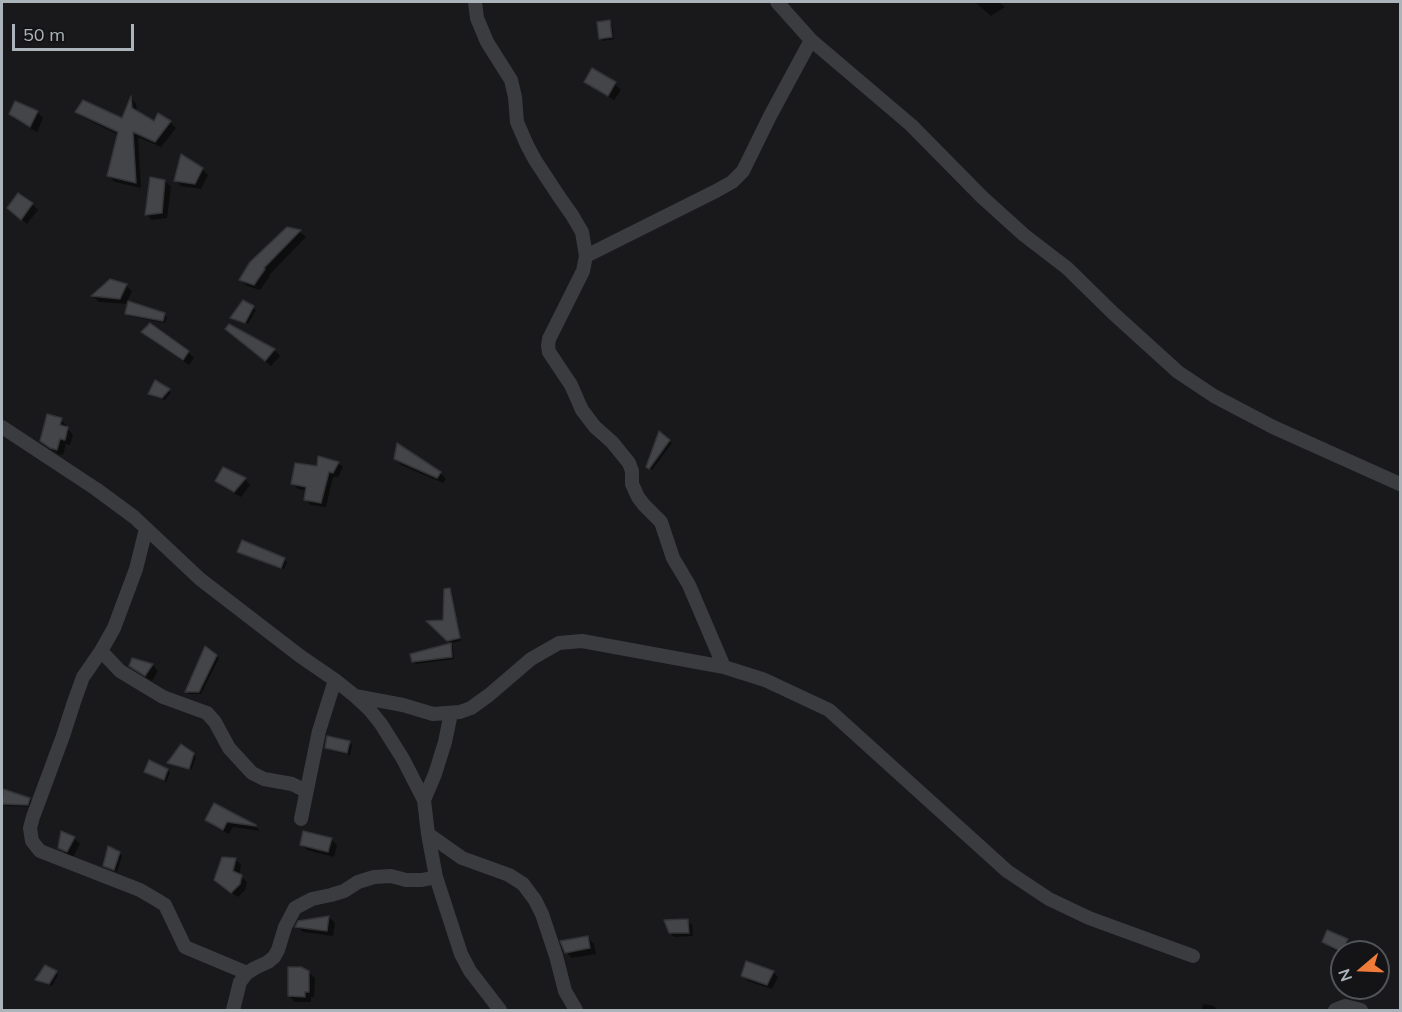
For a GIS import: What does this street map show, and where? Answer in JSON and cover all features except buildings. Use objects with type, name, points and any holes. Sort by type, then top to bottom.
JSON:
[{"type":"street","points":[[475,2],[477,18],[487,42],[511,80],[517,123],[535,160],[582,232],[586,256],[583,271],[549,339],[549,352],[571,386],[582,410],[629,464],[638,497],[661,522],[673,558],[689,585],[724,667]]},
{"type":"street","points":[[777,2],[811,40],[911,125],[982,197],[1024,235],[1066,268],[1178,372],[1215,396],[1273,427],[1401,484]]},
{"type":"street","points":[[586,256],[732,182],[743,171],[811,40]]},
{"type":"street","points":[[2,428],[96,489],[134,517],[200,579],[355,696],[381,724],[403,759],[424,800],[436,877],[461,954],[470,971],[500,1011]]},
{"type":"street","points":[[146,529],[136,569],[114,628],[83,677],[33,817],[30,828],[32,841],[40,851],[140,890],[165,904],[185,947],[247,973]]},
{"type":"street","points":[[355,696],[403,705],[434,714],[451,713],[471,708],[531,659],[559,643],[582,641],[724,667],[765,680],[829,710],[1007,871],[1049,899],[1089,918],[1193,956]]},
{"type":"street","points":[[101,651],[120,671],[163,697],[197,708],[207,714],[215,722],[229,748],[252,773],[264,779],[292,784],[306,791]]},
{"type":"street","points":[[301,819],[320,731],[335,680]]},
{"type":"street","points":[[424,800],[445,742],[451,713]]},
{"type":"street","points":[[428,834],[462,858],[509,875],[523,884],[542,914],[565,991],[576,1011]]},
{"type":"street","points":[[233,1011],[240,982],[247,973],[274,957],[295,908],[312,899],[344,891],[358,882],[374,877],[391,876],[406,880],[422,880],[436,877]]},
{"type":"street","points":[[1335,1011],[1345,1006],[1361,1011]]}]
